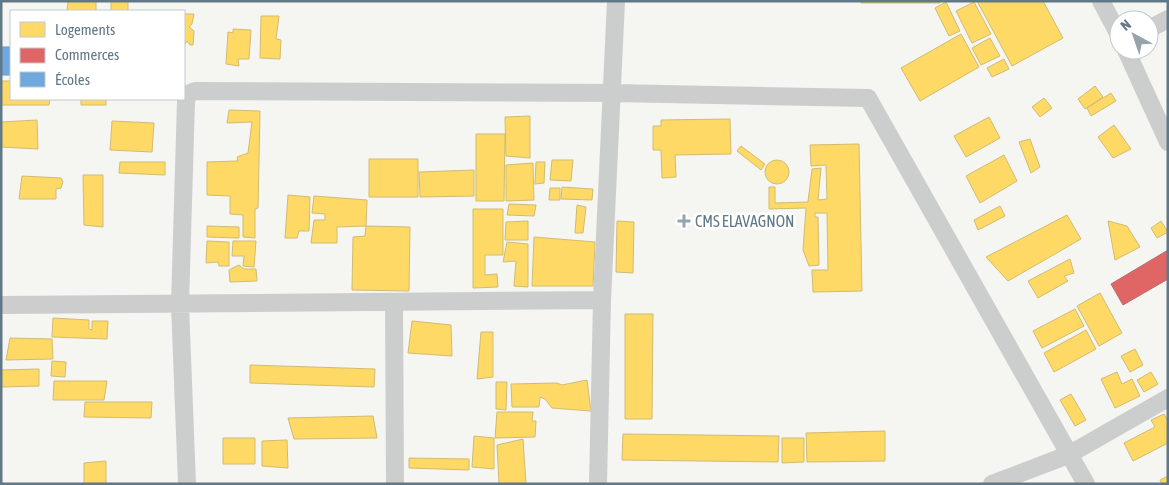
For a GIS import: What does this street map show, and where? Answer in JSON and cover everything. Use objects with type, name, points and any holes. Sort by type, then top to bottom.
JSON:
[{"type":"street","points":[[598,484],[602,300],[614,93],[616,1]]},
{"type":"street","points":[[1101,1],[1109,16]]},
{"type":"street","points":[[1131,60],[1168,142]]},
{"type":"street","points":[[188,484],[180,305],[186,101],[191,93],[205,91],[614,93],[868,98],[1086,484]]},
{"type":"street","points":[[1,305],[602,300]]},
{"type":"street","points":[[394,302],[395,484]]},
{"type":"street","points":[[992,484],[1068,455],[1168,398]]},
{"type":"building: Logements","points":[[68,1],[96,1],[96,10],[67,10]]},
{"type":"building: Logements","points":[[111,1],[128,1],[128,10],[111,10]]},
{"type":"building: Logements","points":[[861,1],[940,1],[940,3],[861,3]]},
{"type":"building: Logements","points":[[977,1],[1043,1],[1063,38],[1012,66]]},
{"type":"building: Logements","points":[[946,2],[960,31],[949,36],[935,8]]},
{"type":"building: Logements","points":[[974,2],[991,34],[972,43],[956,11]]},
{"type":"building: Logements","points":[[185,14],[194,14],[192,24],[189,27],[194,31],[193,45],[190,45],[187,41],[185,44]]},
{"type":"building: Logements","points":[[261,16],[279,16],[276,39],[281,40],[280,59],[260,58]]},
{"type":"building: Logements","points":[[233,29],[251,30],[249,59],[238,59],[239,66],[226,64],[228,32],[233,33]]},
{"type":"building: Logements","points":[[961,34],[979,67],[920,101],[901,68]]},
{"type":"building: Logements","points":[[990,38],[1000,56],[981,65],[972,48]]},
{"type":"building: Logements","points":[[1004,59],[1009,69],[992,77],[987,68]]},
{"type":"building: Logements","points":[[1,81],[10,81],[10,100],[50,100],[49,105],[1,105]]},
{"type":"building: Logements","points":[[1095,86],[1103,97],[1085,109],[1078,99]]},
{"type":"building: Logements","points":[[1111,93],[1116,101],[1091,116],[1087,108]]},
{"type":"building: Logements","points":[[1044,98],[1052,108],[1040,117],[1032,107]]},
{"type":"building: Logements","points":[[81,100],[106,100],[106,105],[81,105]]},
{"type":"building: Logements","points":[[229,110],[260,111],[258,208],[255,209],[255,238],[243,237],[243,215],[230,214],[230,196],[207,195],[207,162],[238,161],[237,157],[248,153],[252,122],[227,123]]},
{"type":"building: Logements","points":[[530,116],[530,158],[506,156],[505,117]]},
{"type":"building: Logements","points":[[989,117],[1000,138],[966,157],[954,136]]},
{"type":"building: Logements","points":[[730,119],[731,154],[675,155],[676,177],[662,178],[661,150],[653,150],[653,126],[661,126],[661,120]]},
{"type":"building: Logements","points":[[37,120],[38,149],[1,147],[1,122]]},
{"type":"building: Logements","points":[[112,121],[154,123],[152,152],[110,150]]},
{"type":"building: Logements","points":[[1114,125],[1131,149],[1113,158],[1098,137]]},
{"type":"building: Logements","points":[[476,134],[505,134],[504,201],[476,201]]},
{"type":"building: Logements","points":[[1030,139],[1040,167],[1031,173],[1019,142]]},
{"type":"building: Logements","points":[[859,144],[862,291],[813,292],[812,270],[828,270],[827,213],[815,213],[815,217],[818,217],[819,265],[809,266],[803,250],[806,208],[769,209],[769,187],[775,187],[775,203],[808,202],[812,169],[821,168],[818,200],[827,199],[826,165],[811,166],[810,145]]},
{"type":"building: Logements","points":[[741,146],[765,164],[761,170],[737,151]]},
{"type":"building: Logements","points":[[1004,155],[1017,181],[980,203],[966,176]]},
{"type":"building: Logements","points":[[369,159],[418,159],[418,197],[369,197]]},
{"type":"building: Logements","points":[[552,160],[573,160],[571,181],[550,180]]},
{"type":"building: Logements","points":[[777,160],[786,163],[789,172],[786,181],[777,184],[768,181],[765,172],[768,163]]},
{"type":"building: Logements","points":[[120,162],[165,162],[165,175],[119,173]]},
{"type":"building: Logements","points":[[536,162],[545,162],[544,183],[535,184]]},
{"type":"building: Logements","points":[[533,163],[534,200],[506,201],[506,165]]},
{"type":"building: Logements","points":[[474,170],[474,196],[420,197],[419,172]]},
{"type":"building: Logements","points":[[83,175],[103,175],[103,227],[84,225]]},
{"type":"building: Logements","points":[[22,176],[61,178],[63,182],[61,188],[56,189],[56,199],[19,199]]},
{"type":"building: Logements","points":[[562,187],[593,189],[592,200],[561,199]]},
{"type":"building: Logements","points":[[550,188],[560,188],[560,200],[549,200]]},
{"type":"building: Logements","points":[[288,195],[310,197],[309,231],[299,231],[297,238],[285,238]]},
{"type":"building: Logements","points":[[314,196],[367,200],[366,226],[337,227],[337,243],[311,243],[314,220],[325,220],[325,214],[312,213]]},
{"type":"building: Logements","points":[[509,204],[536,205],[534,216],[507,215]]},
{"type":"building: Logements","points":[[577,205],[586,207],[583,233],[575,233]]},
{"type":"building: Logements","points":[[1000,206],[1005,216],[978,230],[974,220]]},
{"type":"building: Logements","points":[[473,209],[503,209],[503,255],[485,255],[485,275],[497,274],[498,287],[473,288]]},
{"type":"building: Logements","points":[[1067,215],[1081,239],[1008,281],[986,257]]},
{"type":"building: Logements","points":[[528,221],[528,240],[505,240],[506,222]]},
{"type":"building: Logements","points":[[617,221],[634,222],[633,273],[616,272]]},
{"type":"building: Logements","points":[[1108,221],[1127,226],[1140,247],[1115,260]]},
{"type":"building: Logements","points":[[1161,221],[1168,232],[1157,238],[1151,228]]},
{"type":"building: Logements","points":[[207,226],[239,227],[239,238],[207,237]]},
{"type":"building: Logements","points":[[366,226],[410,227],[409,291],[352,290],[353,237],[365,236]]},
{"type":"building: Logements","points":[[534,237],[595,242],[593,286],[532,286]]},
{"type":"building: Logements","points":[[207,241],[229,242],[229,266],[219,266],[218,262],[206,263]]},
{"type":"building: Logements","points":[[233,241],[256,241],[254,267],[243,266],[244,256],[232,256]]},
{"type":"building: Logements","points":[[507,242],[528,244],[528,287],[514,286],[516,261],[503,262]]},
{"type":"building: Logements","points":[[1070,259],[1074,273],[1064,276],[1068,281],[1038,298],[1028,281]]},
{"type":"building: Logements","points":[[239,265],[244,269],[256,269],[257,281],[230,282],[229,270]]},
{"type":"building: Logements","points":[[1100,293],[1122,333],[1099,346],[1077,306]]},
{"type":"building: Logements","points":[[1075,309],[1084,326],[1042,348],[1033,331]]},
{"type":"building: Logements","points":[[625,314],[653,314],[652,419],[625,419]]},
{"type":"building: Logements","points":[[53,318],[89,320],[89,329],[92,330],[92,321],[108,321],[107,339],[52,337]]},
{"type":"building: Logements","points":[[412,321],[451,325],[452,356],[408,353]]},
{"type":"building: Logements","points":[[1086,330],[1096,349],[1054,372],[1044,353]]},
{"type":"building: Logements","points":[[481,332],[493,332],[493,377],[477,379]]},
{"type":"building: Logements","points":[[10,338],[52,339],[53,359],[6,360]]},
{"type":"building: Logements","points":[[1135,349],[1143,365],[1130,372],[1121,356]]},
{"type":"building: Logements","points":[[52,361],[66,362],[65,377],[51,376]]},
{"type":"building: Logements","points":[[250,365],[375,369],[374,387],[250,383]]},
{"type":"building: Logements","points":[[39,369],[39,386],[1,387],[1,370]]},
{"type":"building: Logements","points":[[1117,372],[1122,384],[1132,379],[1140,396],[1115,408],[1101,379]]},
{"type":"building: Logements","points":[[1151,372],[1158,384],[1144,392],[1137,380]]},
{"type":"building: Logements","points":[[587,380],[591,411],[552,408],[545,399],[540,397],[539,407],[512,407],[511,384],[557,383],[562,385]]},
{"type":"building: Logements","points":[[54,381],[107,381],[104,400],[53,400]]},
{"type":"building: Logements","points":[[496,382],[507,382],[506,410],[496,409]]},
{"type":"building: Logements","points":[[1071,394],[1086,420],[1075,426],[1060,400]]},
{"type":"building: Logements","points":[[85,402],[152,402],[151,418],[84,417]]},
{"type":"building: Logements","points":[[497,412],[533,412],[532,421],[536,421],[535,437],[495,438]]},
{"type":"building: Logements","points":[[1164,414],[1168,421],[1168,443],[1133,461],[1124,443],[1155,427],[1151,420]]},
{"type":"building: Logements","points":[[373,416],[377,438],[294,439],[288,418]]},
{"type":"building: Logements","points":[[885,431],[885,461],[807,462],[806,433]]},
{"type":"building: Logements","points":[[623,434],[779,436],[778,462],[622,460]]},
{"type":"building: Logements","points":[[474,436],[494,438],[494,469],[472,467]]},
{"type":"building: Logements","points":[[223,438],[255,438],[255,464],[223,464]]},
{"type":"building: Logements","points":[[782,438],[804,438],[804,462],[782,463]]},
{"type":"building: Logements","points":[[523,439],[526,484],[499,484],[497,445]]},
{"type":"building: Logements","points":[[287,440],[288,468],[262,466],[262,441]]},
{"type":"building: Logements","points":[[409,458],[469,459],[469,470],[409,468]]},
{"type":"building: Logements","points":[[106,461],[106,484],[84,484],[84,463]]},
{"type":"building: Logements","points":[[1168,476],[1168,484],[1162,484],[1160,480]]},
{"type":"building: Commerces","points":[[1168,250],[1168,279],[1123,305],[1111,284]]},
{"type":"building: Écoles","points":[[1,47],[10,47],[10,75],[1,75]]},
{"type":"place","name":"CMS ELAVAGNON","points":[[684,221]]}]
